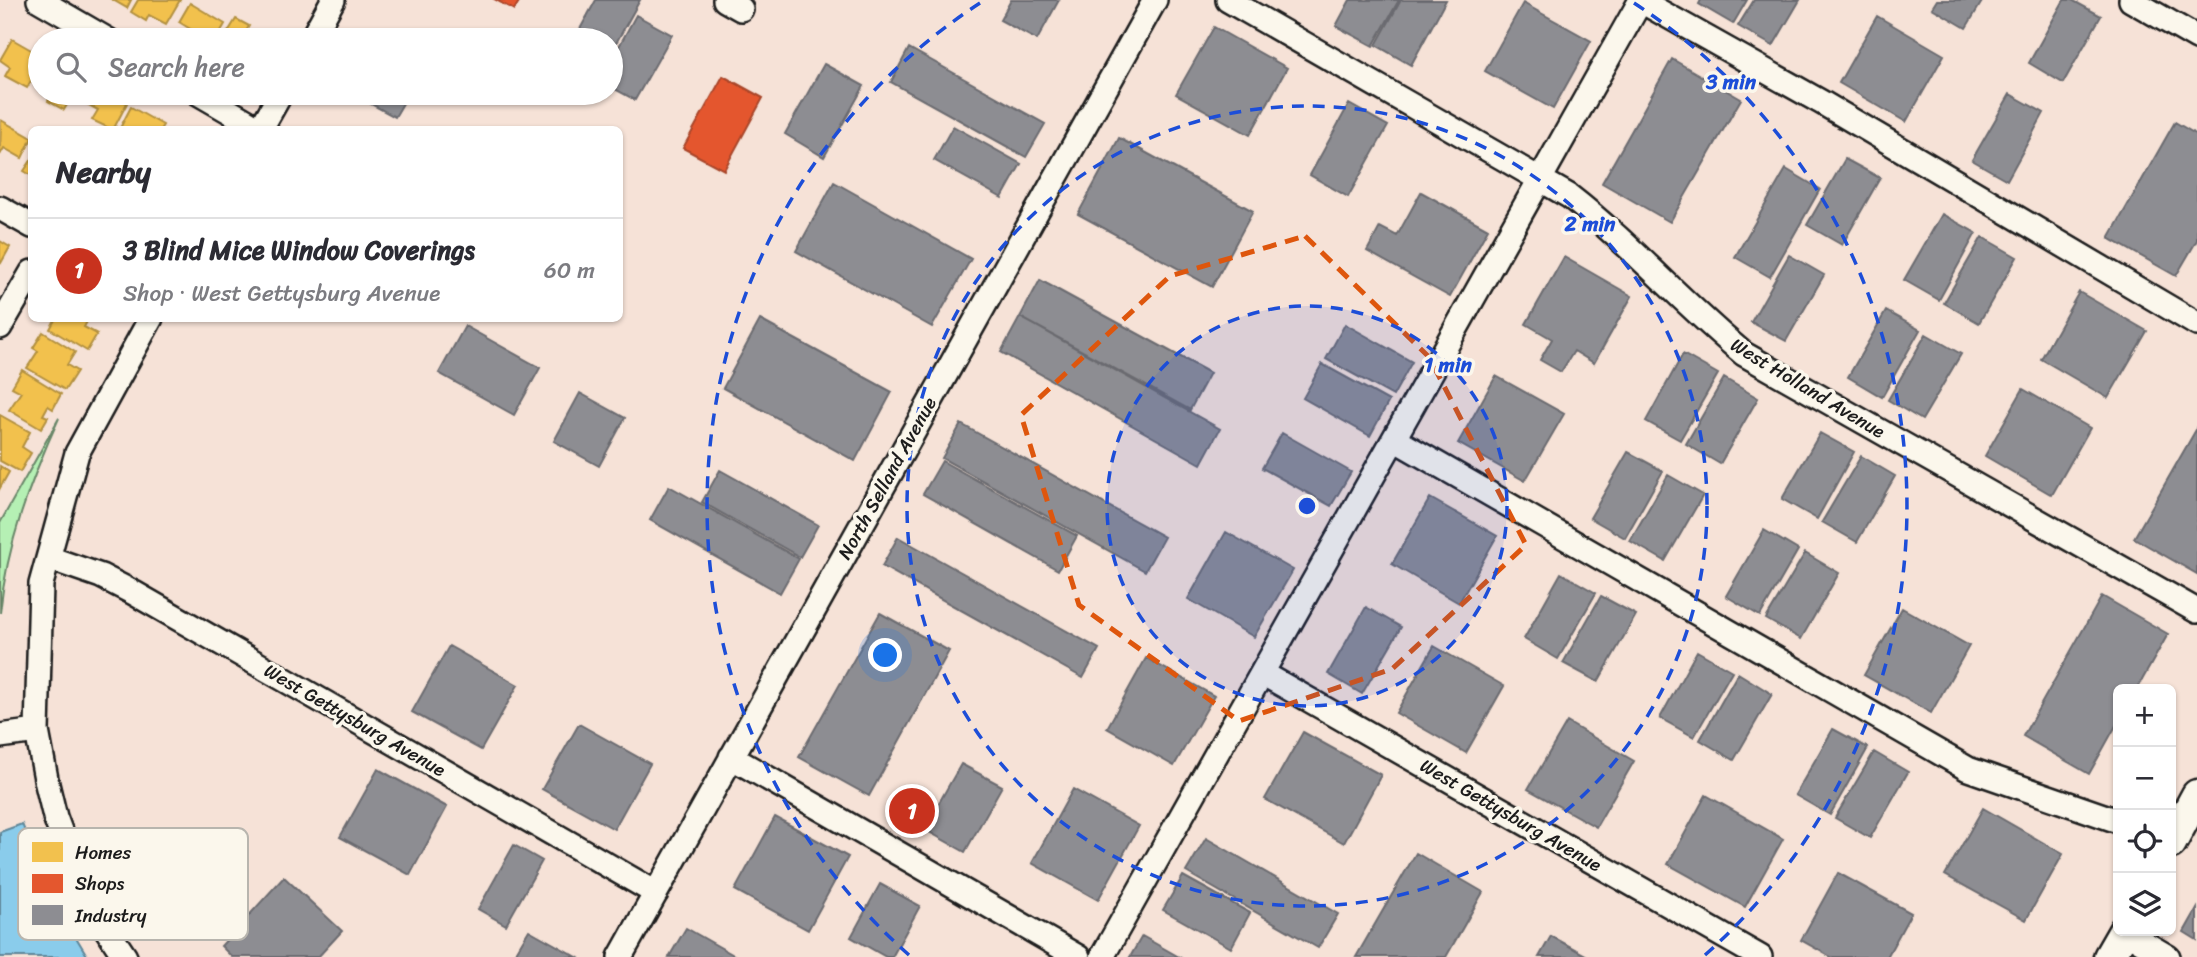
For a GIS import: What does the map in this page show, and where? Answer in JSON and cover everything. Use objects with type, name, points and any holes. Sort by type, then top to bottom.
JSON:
[{"type":"main road","points":[[2176,834],[2197,795]]},
{"type":"main road","points":[[2109,957],[2121,936]]},
{"type":"street","points":[[38,0],[87,28]]},
{"type":"street","points":[[318,28],[333,0]]},
{"type":"street","name":"North Selland Avenue","points":[[620,957],[1155,0]]},
{"type":"street","name":"West Holland Avenue","points":[[1228,0],[1569,195],[1744,354],[2197,611]]},
{"type":"street","points":[[1102,957],[1641,0],[1821,102],[2197,324]]},
{"type":"street","points":[[2131,0],[2197,38]]},
{"type":"street","points":[[219,105],[255,126]]},
{"type":"street","points":[[262,126],[274,105]]},
{"type":"street","points":[[0,208],[28,224]]},
{"type":"street","points":[[0,327],[28,279]]},
{"type":"street","points":[[59,828],[37,731],[41,584],[77,453],[149,322]]},
{"type":"street","points":[[1394,439],[1968,769],[2113,819]]},
{"type":"street","name":"West Gettysburg Avenue","points":[[49,558],[101,576],[134,593],[656,893]]},
{"type":"street","name":"West Gettysburg Avenue","points":[[1262,673],[1760,957]]},
{"type":"street","points":[[0,736],[37,731]]},
{"type":"street","points":[[732,757],[1078,957]]},
{"type":"street","points":[[2132,936],[2168,957]]},
{"type":"street","points":[[114,940],[125,957]]},
{"type":"highlighted area","points":[[1305,236],[1429,357],[1526,545],[1392,669],[1239,721],[1079,605],[1021,415],[1170,276]]},
{"type":"green space","points":[[59,418],[21,513],[8,562],[0,613],[0,523]]},
{"type":"water","points":[[22,824],[24,828],[18,828],[18,940],[78,940],[88,957],[0,957],[0,832]]},
{"type":"building: Homes","points":[[113,0],[131,0],[127,8]]},
{"type":"building: Homes","points":[[138,0],[180,0],[166,24],[149,15],[146,21],[131,12]]},
{"type":"building: Homes","points":[[190,3],[225,24],[223,28],[189,28],[179,22]]},
{"type":"building: Homes","points":[[236,19],[249,26],[248,28],[230,28]]},
{"type":"building: Homes","points":[[12,39],[28,48],[27,88],[5,76],[10,67],[0,60]]},
{"type":"building: Homes","points":[[89,105],[126,105],[115,126],[105,126],[92,120],[98,110]]},
{"type":"building: Homes","points":[[131,107],[163,125],[162,126],[121,126]]},
{"type":"building: Homes","points":[[1,120],[28,136],[28,146],[22,158],[4,148],[0,155]]},
{"type":"building: Homes","points":[[0,241],[10,247],[1,263],[0,262]]},
{"type":"building: Homes","points":[[54,322],[87,322],[84,327],[97,334],[87,351],[50,329]]},
{"type":"building: Homes","points":[[43,332],[75,352],[67,365],[77,371],[65,390],[27,368],[38,351],[33,348]]},
{"type":"building: Homes","points":[[22,370],[61,394],[53,409],[48,406],[43,415],[48,417],[41,429],[9,410],[21,392],[12,387]]},
{"type":"building: Homes","points":[[0,415],[30,432],[22,447],[31,453],[20,472],[0,461]]},
{"type":"building: Homes","points":[[0,466],[9,472],[0,488]]},
{"type":"building: Shops","points":[[496,0],[520,0],[514,10]]},
{"type":"building: Shops","points":[[723,76],[763,98],[724,170],[683,148]]},
{"type":"building: Industry","points":[[596,0],[640,0],[623,30],[623,28],[581,28]]},
{"type":"building: Industry","points":[[1011,0],[1059,0],[1037,40],[1000,20]]},
{"type":"building: Industry","points":[[1350,0],[1399,0],[1373,46],[1336,26]]},
{"type":"building: Industry","points":[[1401,0],[1446,0],[1411,65],[1376,45]]},
{"type":"building: Industry","points":[[1701,0],[1747,0],[1733,24],[1699,4]]},
{"type":"building: Industry","points":[[1754,0],[1800,0],[1773,46],[1738,26]]},
{"type":"building: Industry","points":[[1937,0],[1983,0],[1966,28],[1932,8]]},
{"type":"building: Industry","points":[[2064,0],[2072,0],[2101,16],[2063,83],[2029,63]]},
{"type":"building: Industry","points":[[1523,3],[1591,41],[1553,109],[1485,71]]},
{"type":"building: Industry","points":[[636,15],[672,35],[635,100],[623,94],[623,39]]},
{"type":"building: Industry","points":[[1877,16],[1944,55],[1906,122],[1839,83]]},
{"type":"building: Industry","points":[[1214,27],[1287,68],[1250,135],[1176,94]]},
{"type":"building: Industry","points":[[909,48],[1045,124],[1026,157],[891,82]]},
{"type":"building: Industry","points":[[1672,59],[1741,99],[1670,222],[1602,183]]},
{"type":"building: Industry","points":[[824,64],[864,86],[824,157],[785,134]]},
{"type":"building: Industry","points":[[2010,94],[2044,113],[2007,180],[1972,160]]},
{"type":"building: Industry","points":[[1349,104],[1388,126],[1348,197],[1310,175]]},
{"type":"building: Industry","points":[[373,105],[402,105],[395,117]]},
{"type":"building: Industry","points":[[2175,122],[2197,135],[2197,240],[2176,276],[2109,238]]},
{"type":"building: Industry","points":[[953,126],[1021,164],[1002,198],[934,160]]},
{"type":"building: Industry","points":[[1119,138],[1253,211],[1212,287],[1078,214]]},
{"type":"building: Industry","points":[[1845,159],[1880,178],[1842,245],[1807,225]]},
{"type":"building: Industry","points":[[1786,169],[1820,189],[1770,277],[1735,257]]},
{"type":"building: Industry","points":[[834,182],[971,259],[932,327],[796,251]]},
{"type":"building: Industry","points":[[1421,192],[1488,229],[1450,297],[1367,251],[1380,227],[1397,236]]},
{"type":"building: Industry","points":[[1942,214],[1976,233],[1939,300],[1904,280]]},
{"type":"building: Industry","points":[[1982,237],[2017,257],[1979,323],[1944,303]]},
{"type":"building: Industry","points":[[1789,255],[1824,275],[1786,341],[1751,322]]},
{"type":"building: Industry","points":[[1564,257],[1632,296],[1594,363],[1574,351],[1561,372],[1540,360],[1552,339],[1526,324]]},
{"type":"building: Industry","points":[[1040,280],[1210,373],[1190,410],[1020,317]]},
{"type":"building: Industry","points":[[2079,292],[2147,331],[2108,398],[2041,359]]},
{"type":"building: Industry","points":[[1886,311],[1920,330],[1882,397],[1848,377]]},
{"type":"building: Industry","points":[[1020,317],[1220,429],[1201,464],[1001,352]]},
{"type":"building: Industry","points":[[760,320],[892,392],[855,461],[723,388]]},
{"type":"building: Industry","points":[[1345,324],[1412,362],[1393,396],[1326,359]]},
{"type":"building: Industry","points":[[465,326],[540,368],[514,415],[439,373]]},
{"type":"building: Industry","points":[[1926,334],[1961,354],[1922,420],[1888,400]]},
{"type":"building: Industry","points":[[1683,354],[1718,374],[1680,440],[1646,421]]},
{"type":"building: Industry","points":[[1322,364],[1389,401],[1370,436],[1303,398]]},
{"type":"building: Industry","points":[[1496,376],[1564,414],[1525,481],[1458,443]]},
{"type":"building: Industry","points":[[1724,378],[1758,398],[1720,464],[1686,444]]},
{"type":"building: Industry","points":[[2023,389],[2090,428],[2052,495],[1985,456]]},
{"type":"building: Industry","points":[[580,393],[625,418],[599,466],[554,441]]},
{"type":"building: Industry","points":[[961,424],[1164,537],[1145,571],[942,458]]},
{"type":"building: Industry","points":[[2197,428],[2197,574],[2134,538]]},
{"type":"building: Industry","points":[[1282,433],[1351,472],[1331,506],[1262,468]]},
{"type":"building: Industry","points":[[1820,433],[1854,452],[1817,519],[1782,499]]},
{"type":"building: Industry","points":[[1628,452],[1663,471],[1625,538],[1590,518]]},
{"type":"building: Industry","points":[[1861,456],[1895,476],[1857,542],[1822,522]]},
{"type":"building: Industry","points":[[942,461],[1077,536],[1058,570],[923,494]]},
{"type":"building: Industry","points":[[720,470],[818,525],[800,557],[702,502]]},
{"type":"building: Industry","points":[[1668,475],[1703,495],[1665,561],[1630,541]]},
{"type":"building: Industry","points":[[669,486],[799,559],[780,593],[650,520]]},
{"type":"building: Industry","points":[[1430,498],[1497,536],[1459,603],[1392,564]]},
{"type":"building: Industry","points":[[1764,530],[1798,550],[1760,616],[1726,596]]},
{"type":"building: Industry","points":[[1226,532],[1293,570],[1254,637],[1188,599]]},
{"type":"building: Industry","points":[[898,537],[1099,649],[1083,678],[882,566]]},
{"type":"building: Industry","points":[[1805,553],[1839,573],[1801,639],[1766,619]]},
{"type":"building: Industry","points":[[1561,573],[1596,593],[1558,659],[1524,639]]},
{"type":"building: Industry","points":[[1601,596],[1636,615],[1598,682],[1563,663]]},
{"type":"building: Industry","points":[[2102,596],[2168,634],[2140,684],[2113,684],[2113,731],[2089,774],[2023,736]]},
{"type":"building: Industry","points":[[1366,607],[1401,627],[1362,694],[1328,674]]},
{"type":"building: Industry","points":[[1902,608],[1969,646],[1931,713],[1864,675]]},
{"type":"building: Industry","points":[[880,613],[949,651],[869,796],[799,757]]},
{"type":"building: Industry","points":[[449,646],[518,685],[481,750],[412,712]]},
{"type":"building: Industry","points":[[1434,646],[1504,686],[1466,753],[1396,713]]},
{"type":"building: Industry","points":[[1697,651],[1732,671],[1694,737],[1660,718]]},
{"type":"building: Industry","points":[[1146,658],[1214,696],[1174,766],[1107,728]]},
{"type":"building: Industry","points":[[1738,673],[1772,694],[1734,760],[1700,740]]},
{"type":"building: Industry","points":[[1567,722],[1634,761],[1596,827],[1528,789]]},
{"type":"building: Industry","points":[[579,724],[650,764],[614,829],[542,789]]},
{"type":"building: Industry","points":[[1833,729],[1868,748],[1830,815],[1795,795]]},
{"type":"building: Industry","points":[[1303,732],[1381,775],[1344,843],[1265,799]]},
{"type":"building: Industry","points":[[1874,752],[1908,772],[1870,838],[1835,818]]},
{"type":"building: Industry","points":[[961,764],[1002,786],[965,852],[924,829]]},
{"type":"building: Industry","points":[[378,769],[447,807],[410,875],[340,837]]},
{"type":"building: Industry","points":[[1073,789],[1139,826],[1098,900],[1032,863]]},
{"type":"building: Industry","points":[[1706,795],[1783,839],[1745,907],[1668,864]]},
{"type":"building: Industry","points":[[1983,808],[2063,854],[2026,920],[1945,875]]},
{"type":"building: Industry","points":[[775,817],[848,857],[808,930],[735,890]]},
{"type":"building: Industry","points":[[1206,838],[1338,914],[1318,948],[1186,872]]},
{"type":"building: Industry","points":[[514,845],[542,861],[506,925],[478,909]]},
{"type":"building: Industry","points":[[1416,853],[1483,892],[1446,957],[1356,957]]},
{"type":"building: Industry","points":[[1838,873],[1911,913],[1887,957],[1831,957],[1801,940]]},
{"type":"building: Industry","points":[[1183,876],[1250,913],[1231,948],[1163,910]]},
{"type":"building: Industry","points":[[284,877],[342,931],[318,957],[232,957],[221,946],[226,940],[248,940],[248,916]]},
{"type":"building: Industry","points":[[880,884],[920,906],[892,957],[886,957],[851,937]]},
{"type":"building: Industry","points":[[2197,909],[2197,940],[2184,932]]},
{"type":"building: Industry","points":[[686,928],[737,957],[669,957]]},
{"type":"building: Industry","points":[[529,930],[577,957],[513,957]]},
{"type":"building: Industry","points":[[1142,936],[1179,957],[1130,957]]},
{"type":"building: Industry","points":[[1551,936],[1589,957],[1539,957]]},
{"type":"place","name":"3 Blind Mice Window Coverings","points":[[912,811]]}]
